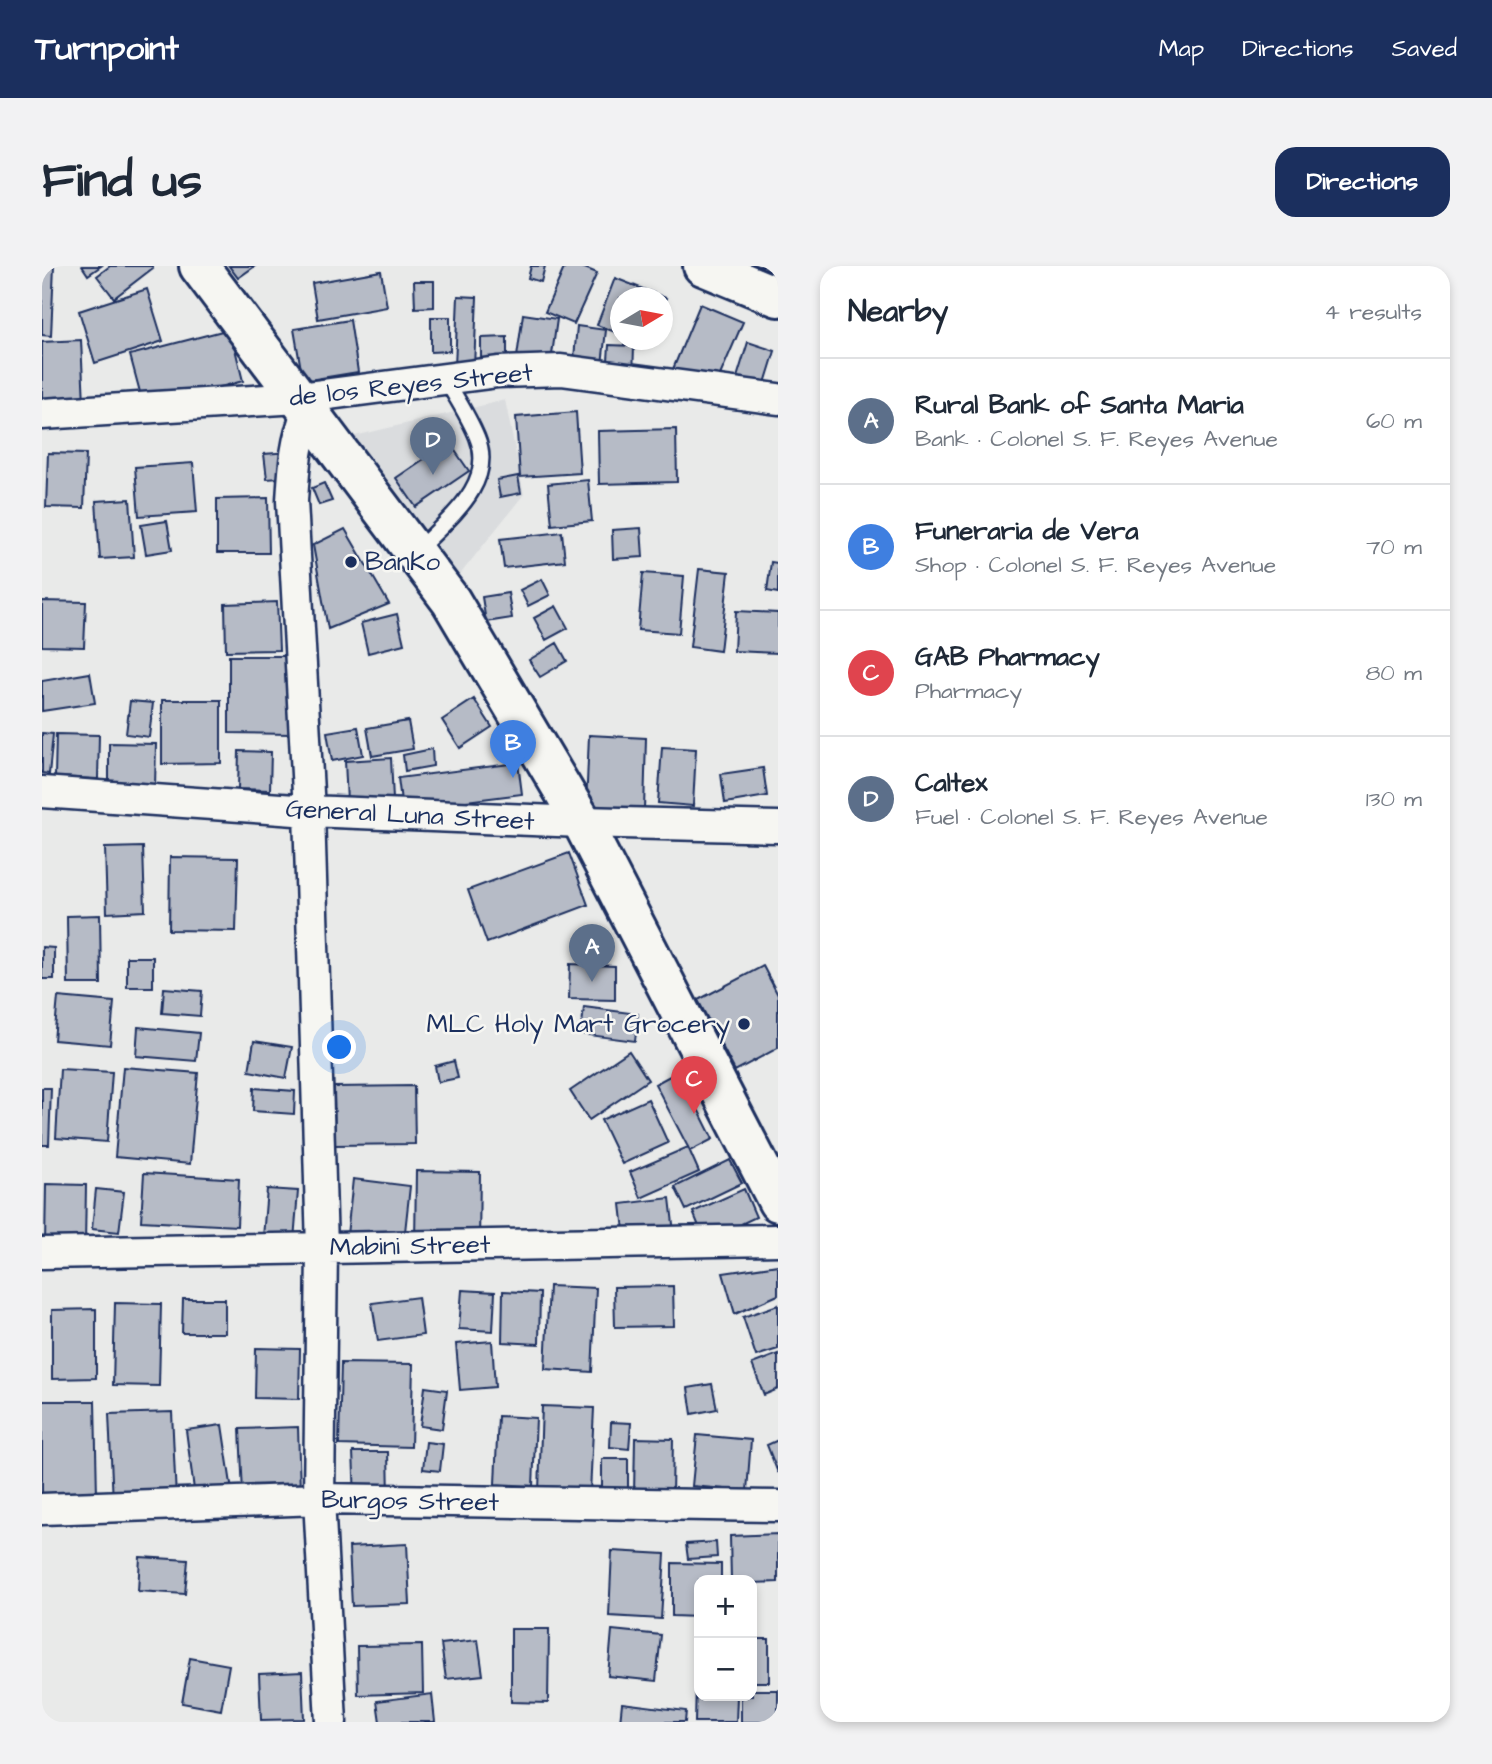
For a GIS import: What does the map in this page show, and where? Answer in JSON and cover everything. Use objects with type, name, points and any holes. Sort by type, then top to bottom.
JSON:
[{"type":"main road","points":[[199,266],[451,601],[582,822],[778,1202]]},
{"type":"main road","points":[[703,266],[778,297]]},
{"type":"street","name":"de los Reyes Street","points":[[42,414],[303,405],[498,372],[561,370],[778,399]]},
{"type":"street","points":[[303,405],[292,502],[309,811],[322,1248],[318,1499],[331,1722]]},
{"type":"street","name":"General Luna Street","points":[[42,792],[309,811],[778,827]]},
{"type":"street","name":"Mabini Street","points":[[42,1253],[778,1240]]},
{"type":"street","name":"Burgos Street","points":[[42,1509],[318,1499],[778,1506]]},
{"type":"lane","points":[[414,553],[472,492],[480,478],[482,462],[478,439],[446,380]]},
{"type":"shaded area","points":[[505,400],[524,494],[454,582],[342,439]]},
{"type":"building","points":[[42,266],[54,266],[51,336],[42,335]]},
{"type":"building","points":[[82,266],[101,266],[88,275]]},
{"type":"building","points":[[110,266],[153,268],[114,298],[97,276]]},
{"type":"building","points":[[229,266],[255,266],[238,278]]},
{"type":"building","points":[[531,266],[545,266],[541,282],[528,278]]},
{"type":"building","points":[[565,266],[580,266],[597,273],[574,324],[545,312]]},
{"type":"building","points":[[748,266],[778,266],[778,273]]},
{"type":"building","points":[[381,271],[387,307],[318,319],[312,283]]},
{"type":"building","points":[[615,278],[638,287],[612,287]]},
{"type":"building","points":[[414,281],[434,281],[434,307],[415,308]]},
{"type":"building","points":[[147,289],[163,341],[95,363],[79,311]]},
{"type":"building","points":[[610,291],[610,330],[597,325]]},
{"type":"building","points":[[458,296],[477,297],[474,367],[455,367]]},
{"type":"building","points":[[700,304],[743,322],[715,387],[673,369]]},
{"type":"building","points":[[523,314],[557,319],[550,369],[516,364]]},
{"type":"building","points":[[431,317],[450,317],[450,351],[431,352]]},
{"type":"building","points":[[350,320],[358,372],[303,381],[294,329]]},
{"type":"building","points":[[577,326],[606,330],[601,373],[573,369]]},
{"type":"building","points":[[230,329],[243,381],[144,407],[130,355]]},
{"type":"building","points":[[507,337],[507,361],[481,361],[481,338]]},
{"type":"building","points":[[81,340],[84,403],[42,406],[42,342]]},
{"type":"building","points":[[748,342],[775,351],[762,393],[735,384]]},
{"type":"building","points":[[609,345],[610,350],[634,350],[633,377],[607,376]]},
{"type":"building","points":[[576,412],[580,473],[520,477],[516,417]]},
{"type":"building","points":[[676,429],[677,482],[599,484],[598,431]]},
{"type":"building","points":[[449,442],[469,471],[416,507],[396,478]]},
{"type":"building","points":[[289,452],[292,477],[267,479],[264,454]]},
{"type":"building","points":[[48,453],[86,454],[84,508],[46,507]]},
{"type":"building","points":[[193,463],[197,512],[139,516],[135,467]]},
{"type":"building","points":[[518,476],[521,493],[500,497],[497,480]]},
{"type":"building","points":[[588,480],[592,521],[552,525],[548,484]]},
{"type":"building","points":[[324,483],[332,501],[319,505],[312,488]]},
{"type":"building","points":[[268,498],[269,553],[217,553],[217,499]]},
{"type":"building","points":[[130,499],[134,557],[100,559],[96,501]]},
{"type":"building","points":[[167,521],[172,550],[146,554],[141,525]]},
{"type":"building","points":[[641,528],[643,557],[613,559],[612,530]]},
{"type":"building","points":[[345,529],[389,604],[328,629],[313,545]]},
{"type":"building","points":[[562,532],[565,561],[504,568],[500,539]]},
{"type":"building","points":[[771,562],[778,563],[778,593],[767,591]]},
{"type":"building","points":[[699,569],[729,572],[720,651],[690,647]]},
{"type":"building","points":[[643,573],[684,576],[679,633],[638,630]]},
{"type":"building","points":[[542,579],[550,595],[528,606],[520,590]]},
{"type":"building","points":[[508,593],[512,618],[486,622],[482,597]]},
{"type":"building","points":[[42,601],[86,602],[84,647],[42,646]]},
{"type":"building","points":[[277,602],[279,650],[226,651],[225,604]]},
{"type":"building","points":[[556,606],[568,628],[546,640],[534,618]]},
{"type":"building","points":[[736,611],[778,613],[778,653],[734,651]]},
{"type":"building","points":[[397,614],[404,644],[368,653],[361,623]]},
{"type":"building","points":[[557,643],[567,661],[540,677],[529,660]]},
{"type":"building","points":[[229,656],[291,656],[291,734],[229,733]]},
{"type":"building","points":[[90,673],[95,703],[42,711],[42,681]]},
{"type":"building","points":[[474,699],[492,727],[460,748],[442,720]]},
{"type":"building","points":[[162,700],[221,700],[221,763],[162,764]]},
{"type":"building","points":[[130,701],[153,703],[149,737],[126,734]]},
{"type":"building","points":[[408,721],[413,749],[372,756],[367,728]]},
{"type":"building","points":[[358,727],[363,755],[332,761],[327,732]]},
{"type":"building","points":[[42,733],[53,734],[49,774],[42,773]]},
{"type":"building","points":[[56,734],[99,735],[98,779],[55,777]]},
{"type":"building","points":[[589,735],[646,738],[644,810],[586,808]]},
{"type":"building","points":[[109,743],[156,744],[155,787],[109,786]]},
{"type":"building","points":[[662,747],[696,749],[693,806],[658,803]]},
{"type":"building","points":[[432,749],[433,766],[405,771],[403,755]]},
{"type":"building","points":[[239,751],[271,752],[270,790],[238,789]]},
{"type":"building","points":[[391,758],[393,800],[347,802],[345,761]]},
{"type":"building","points":[[518,763],[522,794],[402,809],[398,778]]},
{"type":"building","points":[[763,768],[767,796],[725,803],[721,774]]},
{"type":"building","points":[[143,847],[145,911],[107,913],[105,848]]},
{"type":"building","points":[[569,853],[588,905],[487,943],[468,890]]},
{"type":"building","points":[[170,857],[238,858],[236,931],[169,930]]},
{"type":"building","points":[[100,915],[101,984],[68,984],[67,916]]},
{"type":"building","points":[[42,947],[54,948],[54,979],[42,979]]},
{"type":"building","points":[[127,957],[153,957],[153,987],[127,987]]},
{"type":"building","points":[[570,964],[615,966],[615,1000],[569,999]]},
{"type":"building","name":"MLC Holy Mart Grocery","points":[[763,966],[778,995],[778,1048],[735,1071],[698,1000]]},
{"type":"building","points":[[164,988],[202,991],[200,1016],[162,1013]]},
{"type":"building","points":[[58,997],[114,1002],[110,1045],[54,1040]]},
{"type":"building","points":[[584,1007],[638,1014],[635,1041],[581,1034]]},
{"type":"building","points":[[138,1027],[199,1033],[196,1061],[136,1056]]},
{"type":"building","points":[[254,1041],[292,1047],[286,1078],[249,1071]]},
{"type":"building","points":[[629,1051],[648,1080],[589,1120],[570,1091]]},
{"type":"building","points":[[454,1061],[458,1078],[438,1082],[435,1066]]},
{"type":"building","points":[[123,1067],[198,1073],[190,1164],[115,1157]]},
{"type":"building","points":[[60,1069],[112,1072],[107,1142],[56,1138]]},
{"type":"building","points":[[679,1071],[713,1139],[690,1151],[655,1084]]},
{"type":"building","points":[[414,1086],[415,1144],[335,1145],[334,1087]]},
{"type":"building","points":[[42,1088],[51,1088],[49,1145],[42,1145]]},
{"type":"building","points":[[254,1088],[295,1091],[294,1114],[253,1111]]},
{"type":"building","points":[[648,1099],[668,1143],[622,1164],[601,1120]]},
{"type":"building","points":[[688,1147],[699,1172],[641,1198],[630,1172]]},
{"type":"building","points":[[730,1160],[742,1183],[686,1210],[675,1187]]},
{"type":"building","points":[[416,1171],[480,1172],[479,1244],[415,1243]]},
{"type":"building","points":[[144,1173],[239,1179],[237,1226],[141,1221]]},
{"type":"building","points":[[353,1179],[410,1186],[404,1241],[347,1235]]},
{"type":"building","points":[[46,1184],[86,1185],[85,1245],[45,1244]]},
{"type":"building","points":[[96,1189],[124,1192],[119,1232],[92,1229]]},
{"type":"building","points":[[267,1189],[298,1191],[294,1240],[263,1237]]},
{"type":"building","points":[[744,1189],[756,1217],[705,1241],[693,1212]]},
{"type":"building","points":[[670,1198],[674,1233],[625,1239],[621,1204]]},
{"type":"building","points":[[778,1265],[778,1295],[735,1314],[723,1273]]},
{"type":"building","points":[[549,1286],[596,1288],[592,1372],[545,1369]]},
{"type":"building","points":[[673,1286],[674,1326],[615,1327],[614,1287]]},
{"type":"building","points":[[462,1290],[495,1292],[493,1331],[459,1329]]},
{"type":"building","points":[[503,1291],[540,1293],[539,1344],[502,1342]]},
{"type":"building","points":[[418,1297],[423,1335],[378,1341],[372,1303]]},
{"type":"building","points":[[183,1299],[225,1299],[225,1333],[182,1333]]},
{"type":"building","points":[[115,1303],[161,1304],[159,1386],[113,1385]]},
{"type":"building","points":[[778,1305],[778,1349],[756,1356],[743,1317]]},
{"type":"building","points":[[96,1309],[96,1378],[52,1379],[52,1310]]},
{"type":"building","points":[[492,1341],[495,1387],[460,1390],[456,1344]]},
{"type":"building","points":[[256,1348],[300,1349],[299,1399],[255,1398]]},
{"type":"building","points":[[778,1354],[778,1389],[764,1395],[752,1364]]},
{"type":"building","points":[[341,1363],[413,1364],[411,1447],[339,1445]]},
{"type":"building","points":[[712,1384],[717,1409],[692,1414],[688,1388]]},
{"type":"building","points":[[425,1387],[447,1390],[442,1429],[420,1426]]},
{"type":"building","points":[[42,1401],[95,1401],[97,1496],[42,1497]]},
{"type":"building","points":[[542,1406],[594,1408],[590,1493],[539,1491]]},
{"type":"building","points":[[172,1412],[176,1499],[113,1502],[109,1414]]},
{"type":"building","points":[[498,1416],[536,1418],[533,1486],[495,1484]]},
{"type":"building","points":[[611,1422],[631,1423],[629,1449],[610,1447]]},
{"type":"building","points":[[222,1425],[232,1491],[195,1497],[186,1430]]},
{"type":"building","points":[[298,1427],[300,1492],[243,1494],[240,1429]]},
{"type":"building","points":[[697,1435],[751,1440],[747,1491],[692,1486]]},
{"type":"building","points":[[635,1438],[673,1439],[672,1496],[634,1495]]},
{"type":"building","points":[[778,1440],[778,1473],[767,1445]]},
{"type":"building","points":[[426,1442],[443,1444],[440,1471],[423,1469]]},
{"type":"building","points":[[353,1452],[388,1452],[389,1496],[355,1497]]},
{"type":"building","points":[[602,1459],[628,1459],[628,1497],[602,1497]]},
{"type":"building","points":[[778,1534],[778,1582],[757,1583],[757,1575],[731,1575],[730,1536]]},
{"type":"building","points":[[716,1542],[717,1557],[688,1559],[686,1544]]},
{"type":"building","points":[[407,1544],[410,1604],[352,1606],[349,1547]]},
{"type":"building","points":[[612,1551],[665,1554],[661,1619],[609,1616]]},
{"type":"building","points":[[140,1557],[188,1560],[185,1594],[138,1591]]},
{"type":"building","points":[[672,1563],[721,1564],[721,1575],[694,1575],[694,1617],[672,1616]]},
{"type":"building","points":[[511,1629],[549,1629],[548,1703],[511,1702]]},
{"type":"building","points":[[612,1630],[661,1635],[656,1681],[608,1676]]},
{"type":"building","points":[[757,1639],[769,1639],[769,1682],[757,1682]]},
{"type":"building","points":[[478,1640],[483,1675],[446,1679],[441,1644]]},
{"type":"building","points":[[422,1645],[423,1693],[358,1695],[357,1646]]},
{"type":"building","points":[[190,1658],[229,1665],[221,1710],[182,1703]]},
{"type":"building","points":[[302,1672],[304,1719],[261,1720],[259,1674]]},
{"type":"building","points":[[757,1690],[778,1690],[778,1722],[741,1722],[741,1701],[757,1701]]},
{"type":"building","points":[[432,1694],[435,1722],[380,1722],[377,1701]]},
{"type":"building","points":[[696,1701],[737,1701],[736,1722],[695,1722]]},
{"type":"building","points":[[622,1703],[686,1711],[685,1722],[620,1722]]},
{"type":"place","name":"Caltex","points":[[433,475]]},
{"type":"place","name":"BanKo","points":[[351,562]]},
{"type":"place","name":"Funeraria de Vera","points":[[513,778]]},
{"type":"place","name":"Rural Bank of Santa Maria","points":[[592,982]]},
{"type":"place","name":"MLC Holy Mart Grocery","points":[[744,1024]]},
{"type":"place","name":"GAB Pharmacy","points":[[694,1114]]}]
